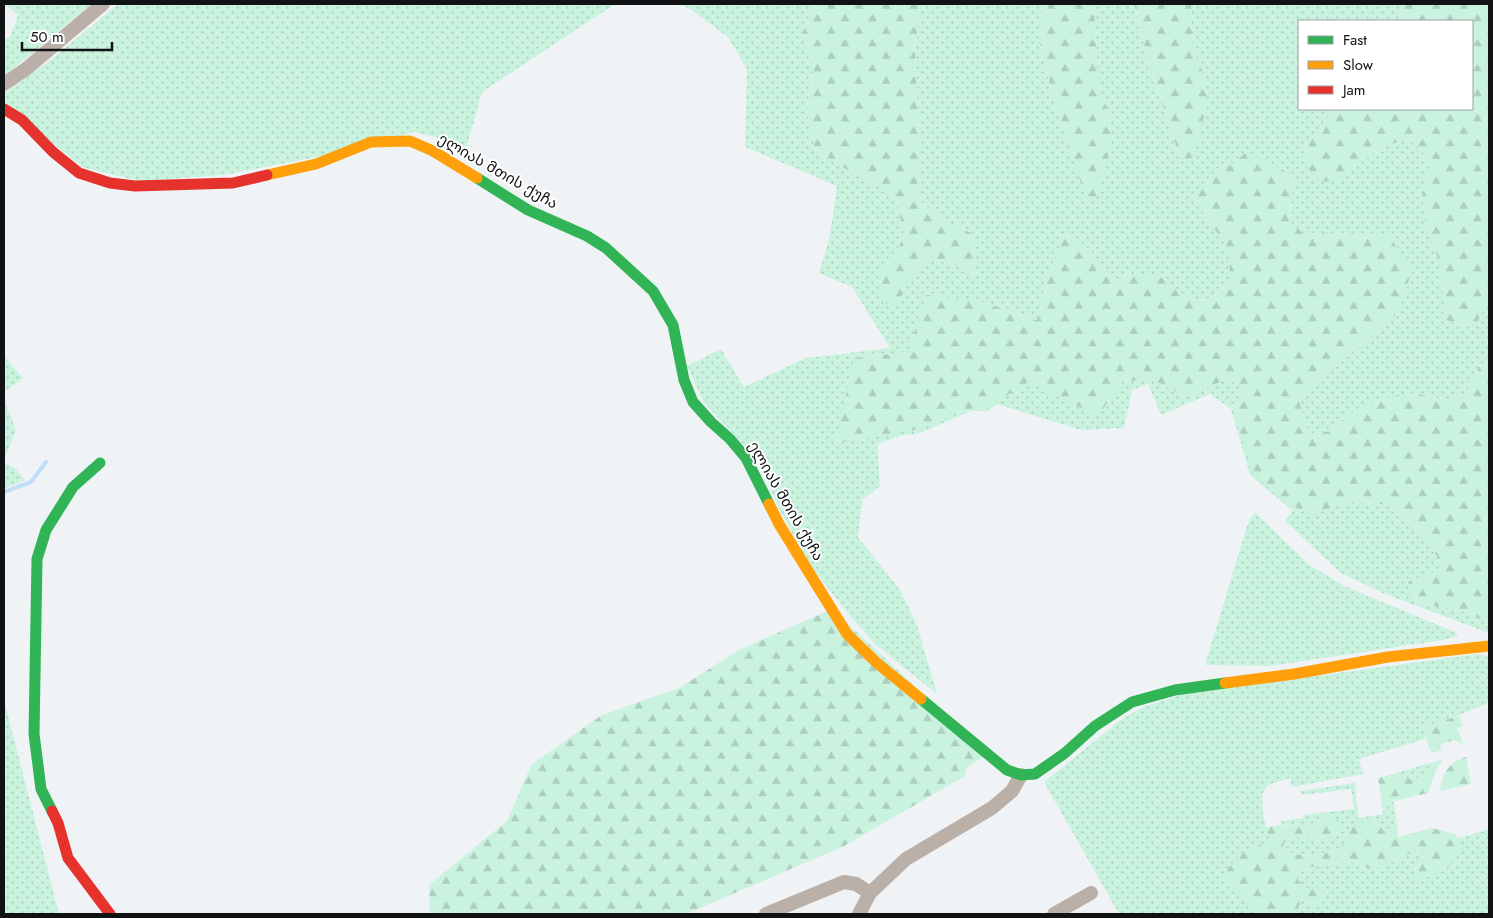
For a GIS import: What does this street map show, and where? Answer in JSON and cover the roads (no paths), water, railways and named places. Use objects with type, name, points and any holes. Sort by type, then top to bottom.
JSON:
[{"type":"street","points":[[4,84],[26,69],[102,4]]},
{"type":"street","name":"ელიას მთის ქუჩა","points":[[4,109],[22,120],[53,152],[79,173],[110,183],[135,186],[233,183],[316,164],[371,142],[410,141],[433,150],[528,210],[587,236],[606,248],[653,292],[673,324],[684,380],[693,402],[746,458],[779,524],[847,634],[877,663],[1007,770],[1021,775]]},
{"type":"street","points":[[100,463],[73,487],[46,530],[37,559],[34,734],[41,789],[58,823],[68,858],[110,914]]},
{"type":"street","points":[[859,914],[870,893],[906,859],[992,808],[1012,790],[1021,775],[1035,774],[1064,753],[1095,726],[1132,702],[1175,690],[1294,674],[1388,657],[1489,646]]},
{"type":"street","points":[[766,914],[844,882],[856,884],[870,893]]},
{"type":"street","points":[[1054,914],[1091,893]]},
{"type":"waterway","points":[[4,492],[31,482],[46,462]]}]
